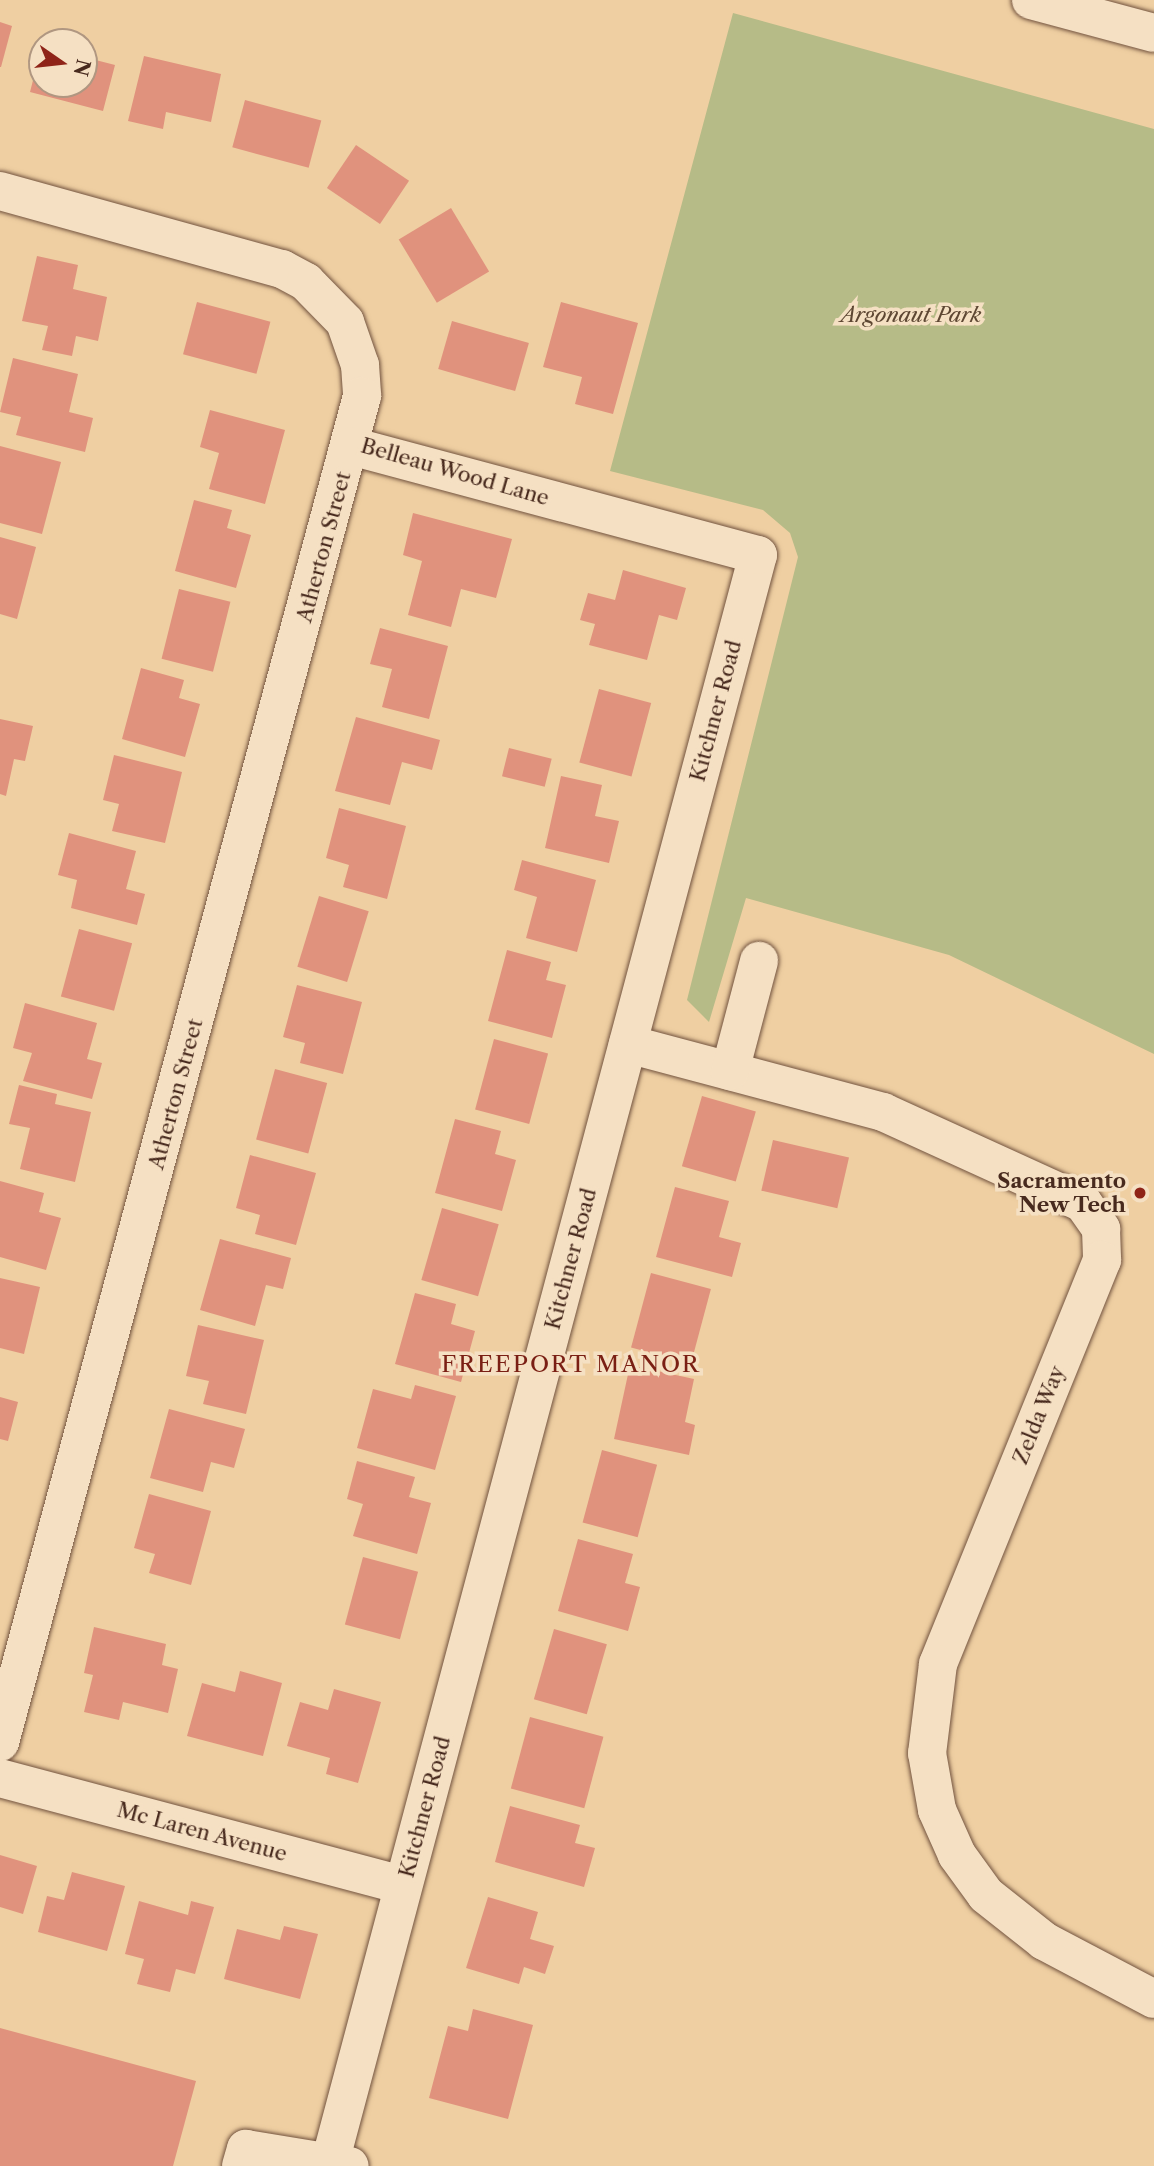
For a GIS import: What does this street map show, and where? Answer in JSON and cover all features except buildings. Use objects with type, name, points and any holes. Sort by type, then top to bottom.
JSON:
[{"type":"street","points":[[1031,0],[1154,33]]},
{"type":"street","name":"Belleau Wood Lane","points":[[0,191],[282,269],[306,282],[345,322],[360,365],[362,396],[352,446],[758,555]]},
{"type":"street","name":"Atherton Street","points":[[0,1742],[352,446]]},
{"type":"street","name":"Kitchner Road","points":[[336,2164],[404,1885],[758,555]]},
{"type":"street","points":[[730,1071],[759,961]]},
{"type":"street","name":"Zelda Way","points":[[628,1044],[883,1112],[1083,1203],[1101,1229],[1102,1260],[938,1664],[927,1753],[937,1810],[957,1855],[986,1895],[1044,1941],[1154,1999]]},
{"type":"street","name":"Mc Laren Avenue","points":[[0,1778],[404,1885]]},
{"type":"street","points":[[241,2166],[246,2149],[336,2164]]},
{"type":"green space","name":"Argonaut Park","points":[[733,13],[1154,129],[1154,1054],[949,955],[746,898],[709,1022],[687,1000],[798,557],[790,533],[763,510],[610,471]]},
{"type":"place","name":"Sacramento New Tech","points":[[1140,1193]]},
{"type":"district","name":"FREEPORT MANOR","points":[[571,1364]]}]
